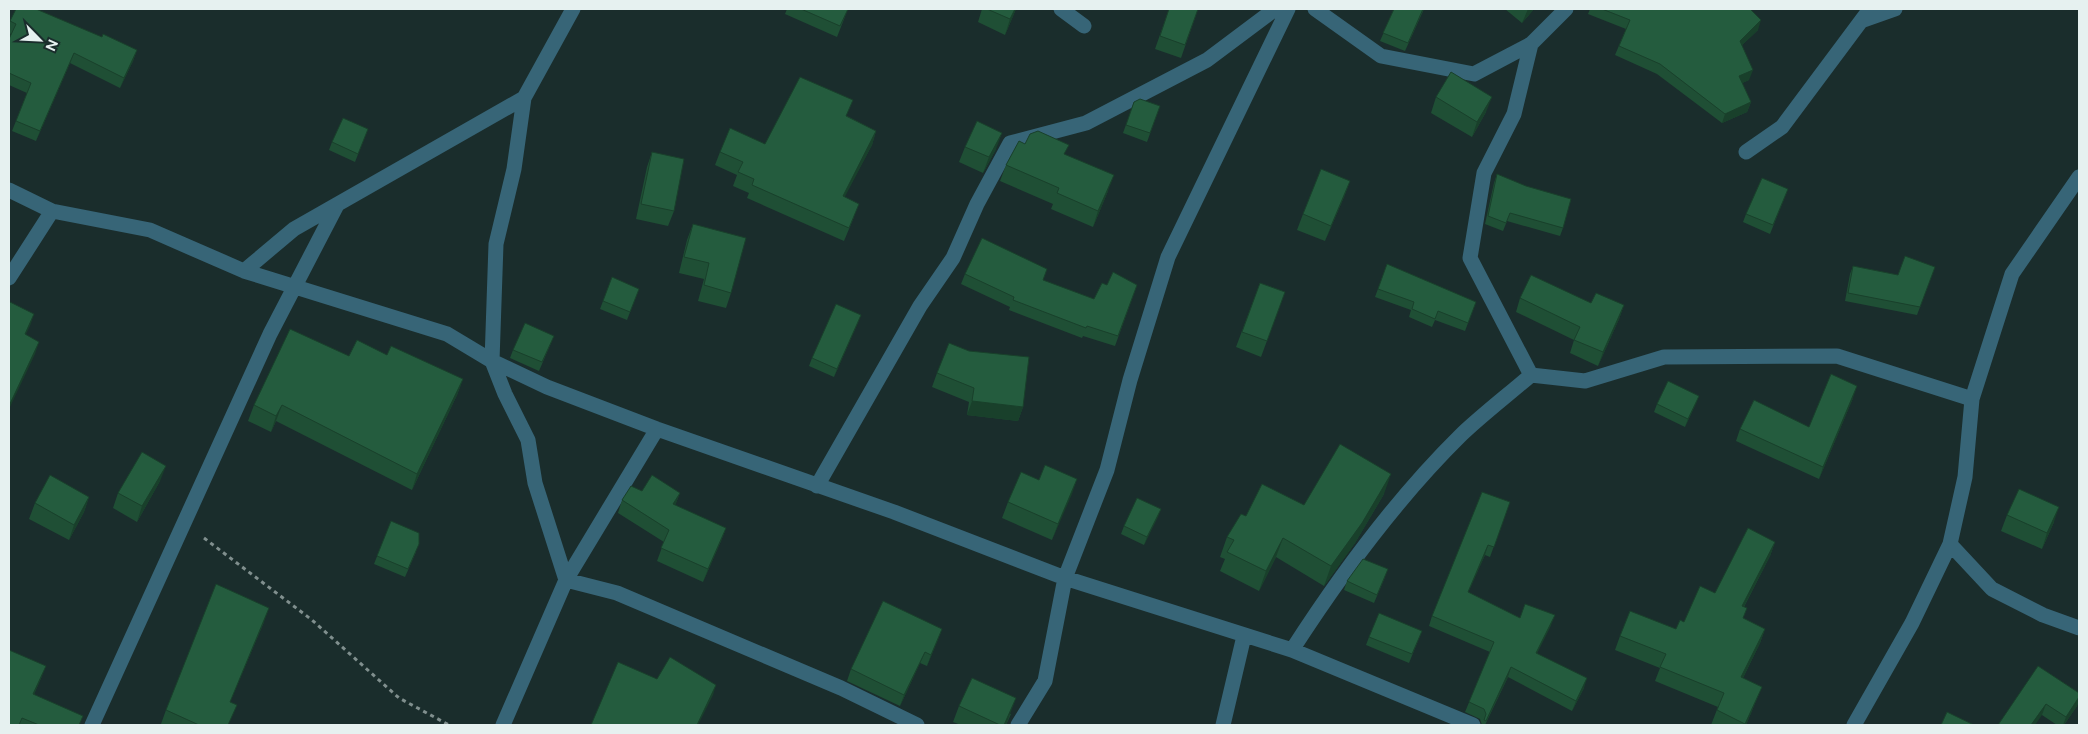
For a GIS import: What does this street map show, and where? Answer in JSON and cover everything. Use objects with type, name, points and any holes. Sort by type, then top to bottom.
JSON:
[{"type":"street","points":[[566,580],[536,483],[528,440],[505,394],[492,361],[496,244],[514,169],[524,98],[573,9]]},
{"type":"street","points":[[1061,9],[1084,26]]},
{"type":"street","points":[[817,486],[920,306],[953,258],[977,204],[1010,143],[1086,124],[1208,60],[1275,9]]},
{"type":"street","points":[[1018,725],[1045,681],[1065,578],[1107,470],[1130,380],[1168,257],[1288,9]]},
{"type":"street","points":[[1315,9],[1382,56],[1474,74],[1531,44],[1566,9]]},
{"type":"street","points":[[1746,152],[1782,127],[1865,15],[1895,9]]},
{"type":"street","points":[[1531,44],[1514,114],[1484,173],[1470,258],[1531,375]]},
{"type":"street","points":[[244,271],[294,229],[524,98]]},
{"type":"street","points":[[1854,725],[1912,623],[1950,544],[1965,477],[1972,399],[2012,274],[2079,177]]},
{"type":"street","points":[[9,190],[52,212],[150,230],[244,271],[447,334],[492,361],[547,387],[657,429],[894,512],[1065,578],[1292,650],[1473,725]]},
{"type":"street","points":[[92,725],[270,334],[337,205]]},
{"type":"street","points":[[9,278],[52,212]]},
{"type":"street","points":[[1292,650],[1314,616],[1398,504],[1462,434],[1531,375],[1585,381],[1664,357],[1837,356],[1972,399]]},
{"type":"street","points":[[503,725],[566,580],[657,429]]},
{"type":"street","points":[[1950,544],[1992,589],[2043,614],[2079,628]]},
{"type":"street","points":[[566,580],[617,593],[841,688],[917,725]]},
{"type":"street","points":[[1223,725],[1244,636]]},
{"type":"path","points":[[185,523],[312,620],[399,698],[449,725]]},
{"type":"building","points":[[16,9],[36,9],[102,37],[103,34],[137,50],[124,78],[74,53],[40,131],[16,121],[31,83],[9,73],[9,39],[16,24],[10,21]]},
{"type":"building","points":[[801,9],[848,9],[840,26]]},
{"type":"building","points":[[987,9],[1015,9],[1010,19]]},
{"type":"building","points":[[1169,9],[1198,9],[1185,45],[1160,36]]},
{"type":"building","points":[[1394,9],[1423,9],[1408,43],[1383,33]]},
{"type":"building","points":[[1602,9],[1750,9],[1761,20],[1740,41],[1753,70],[1739,76],[1751,102],[1725,114],[1660,64],[1619,46],[1630,20]]},
{"type":"building","points":[[1451,72],[1492,97],[1477,122],[1436,97]]},
{"type":"building","points":[[800,77],[853,100],[846,116],[876,131],[843,196],[859,204],[849,228],[752,185],[754,179],[738,172],[743,162],[720,152],[730,128],[765,144]]},
{"type":"building","points":[[1140,99],[1160,106],[1150,133],[1126,125],[1134,102]]},
{"type":"building","points":[[343,118],[368,129],[358,154],[332,142]]},
{"type":"building","points":[[977,121],[1002,133],[989,157],[965,147]]},
{"type":"building","points":[[1038,131],[1069,145],[1064,154],[1114,175],[1098,211],[1057,193],[1059,188],[1006,165],[1019,141],[1025,144],[1030,134]]},
{"type":"building","points":[[652,152],[684,159],[674,211],[641,204]]},
{"type":"building","points":[[1321,169],[1350,181],[1331,226],[1303,214]]},
{"type":"building","points":[[1497,174],[1526,186],[1571,199],[1563,228],[1510,213],[1506,223],[1488,216]]},
{"type":"building","points":[[1762,178],[1788,189],[1773,225],[1746,214]]},
{"type":"building","points":[[693,224],[746,238],[731,293],[704,285],[709,263],[684,257]]},
{"type":"building","points":[[982,238],[1047,269],[1043,280],[1094,299],[1102,283],[1107,285],[1113,272],[1137,285],[1118,336],[1087,326],[1086,328],[1013,300],[1014,297],[965,274]]},
{"type":"building","points":[[1905,256],[1935,267],[1920,307],[1848,293],[1853,266],[1898,275]]},
{"type":"building","points":[[1387,264],[1476,302],[1468,323],[1438,311],[1435,319],[1412,309],[1414,302],[1378,289]]},
{"type":"building","points":[[1531,275],[1591,303],[1596,293],[1624,305],[1603,352],[1574,340],[1580,327],[1520,298]]},
{"type":"building","points":[[612,277],[639,289],[630,312],[603,301]]},
{"type":"building","points":[[1260,283],[1285,292],[1267,341],[1242,332]]},
{"type":"building","points":[[10,302],[34,314],[25,334],[39,342],[9,406],[9,305]]},
{"type":"building","points":[[836,304],[861,315],[837,369],[812,358]]},
{"type":"building","points":[[525,323],[554,336],[542,362],[513,350]]},
{"type":"building","points":[[290,329],[349,356],[357,340],[387,355],[391,346],[463,379],[417,474],[282,405],[276,416],[254,405]]},
{"type":"building","points":[[949,343],[969,351],[1029,357],[1023,407],[972,401],[974,388],[937,373]]},
{"type":"building","points":[[1831,374],[1857,386],[1823,467],[1740,429],[1754,400],[1809,427]]},
{"type":"building","points":[[1668,381],[1699,396],[1688,419],[1657,404]]},
{"type":"building","points":[[1340,444],[1391,474],[1362,523],[1331,566],[1283,538],[1266,571],[1227,552],[1234,540],[1227,537],[1241,514],[1246,516],[1262,484],[1304,505]]},
{"type":"building","points":[[142,452],[166,466],[142,506],[118,493]]},
{"type":"building","points":[[1045,465],[1077,479],[1058,524],[1008,502],[1021,472],[1039,480]]},
{"type":"building","points":[[50,475],[89,497],[74,525],[35,503]]},
{"type":"building","points":[[652,475],[680,493],[673,504],[726,528],[708,569],[661,548],[669,530],[622,500],[631,486],[642,491]]},
{"type":"building","points":[[2019,489],[2059,507],[2047,533],[2007,515]]},
{"type":"building","points":[[1482,492],[1510,502],[1494,547],[1488,545],[1468,592],[1520,618],[1525,604],[1555,615],[1536,653],[1587,678],[1576,701],[1511,667],[1486,721],[1484,720],[1486,714],[1484,709],[1469,702],[1494,642],[1432,616]]},
{"type":"building","points":[[1137,498],[1161,509],[1147,537],[1124,526]]},
{"type":"building","points":[[391,521],[419,533],[419,544],[408,569],[377,556]]},
{"type":"building","points":[[1748,528],[1775,542],[1742,606],[1747,608],[1743,618],[1765,629],[1741,677],[1762,687],[1745,724],[1717,710],[1724,693],[1660,667],[1666,654],[1620,636],[1630,611],[1676,629],[1680,620],[1684,622],[1700,586],[1715,593]]},
{"type":"building","points":[[1363,559],[1388,569],[1377,595],[1347,581]]},
{"type":"building","points":[[216,584],[269,608],[230,702],[237,705],[228,725],[199,725],[166,710]]},
{"type":"building","points":[[883,601],[942,629],[931,655],[925,652],[904,695],[851,669]]},
{"type":"building","points":[[1379,613],[1422,631],[1412,654],[1369,637]]},
{"type":"building","points":[[9,650],[46,666],[33,694],[83,716],[79,725],[39,725],[22,718],[19,725],[9,725]]},
{"type":"building","points":[[670,657],[716,685],[697,725],[591,725],[618,662],[657,679]]},
{"type":"building","points":[[2038,666],[2079,693],[2079,697],[2066,717],[2046,704],[2031,725],[1998,725]]},
{"type":"building","points":[[972,678],[1016,698],[1004,725],[1000,725],[959,706]]},
{"type":"building","points":[[1947,712],[1974,725],[1941,725]]}]
